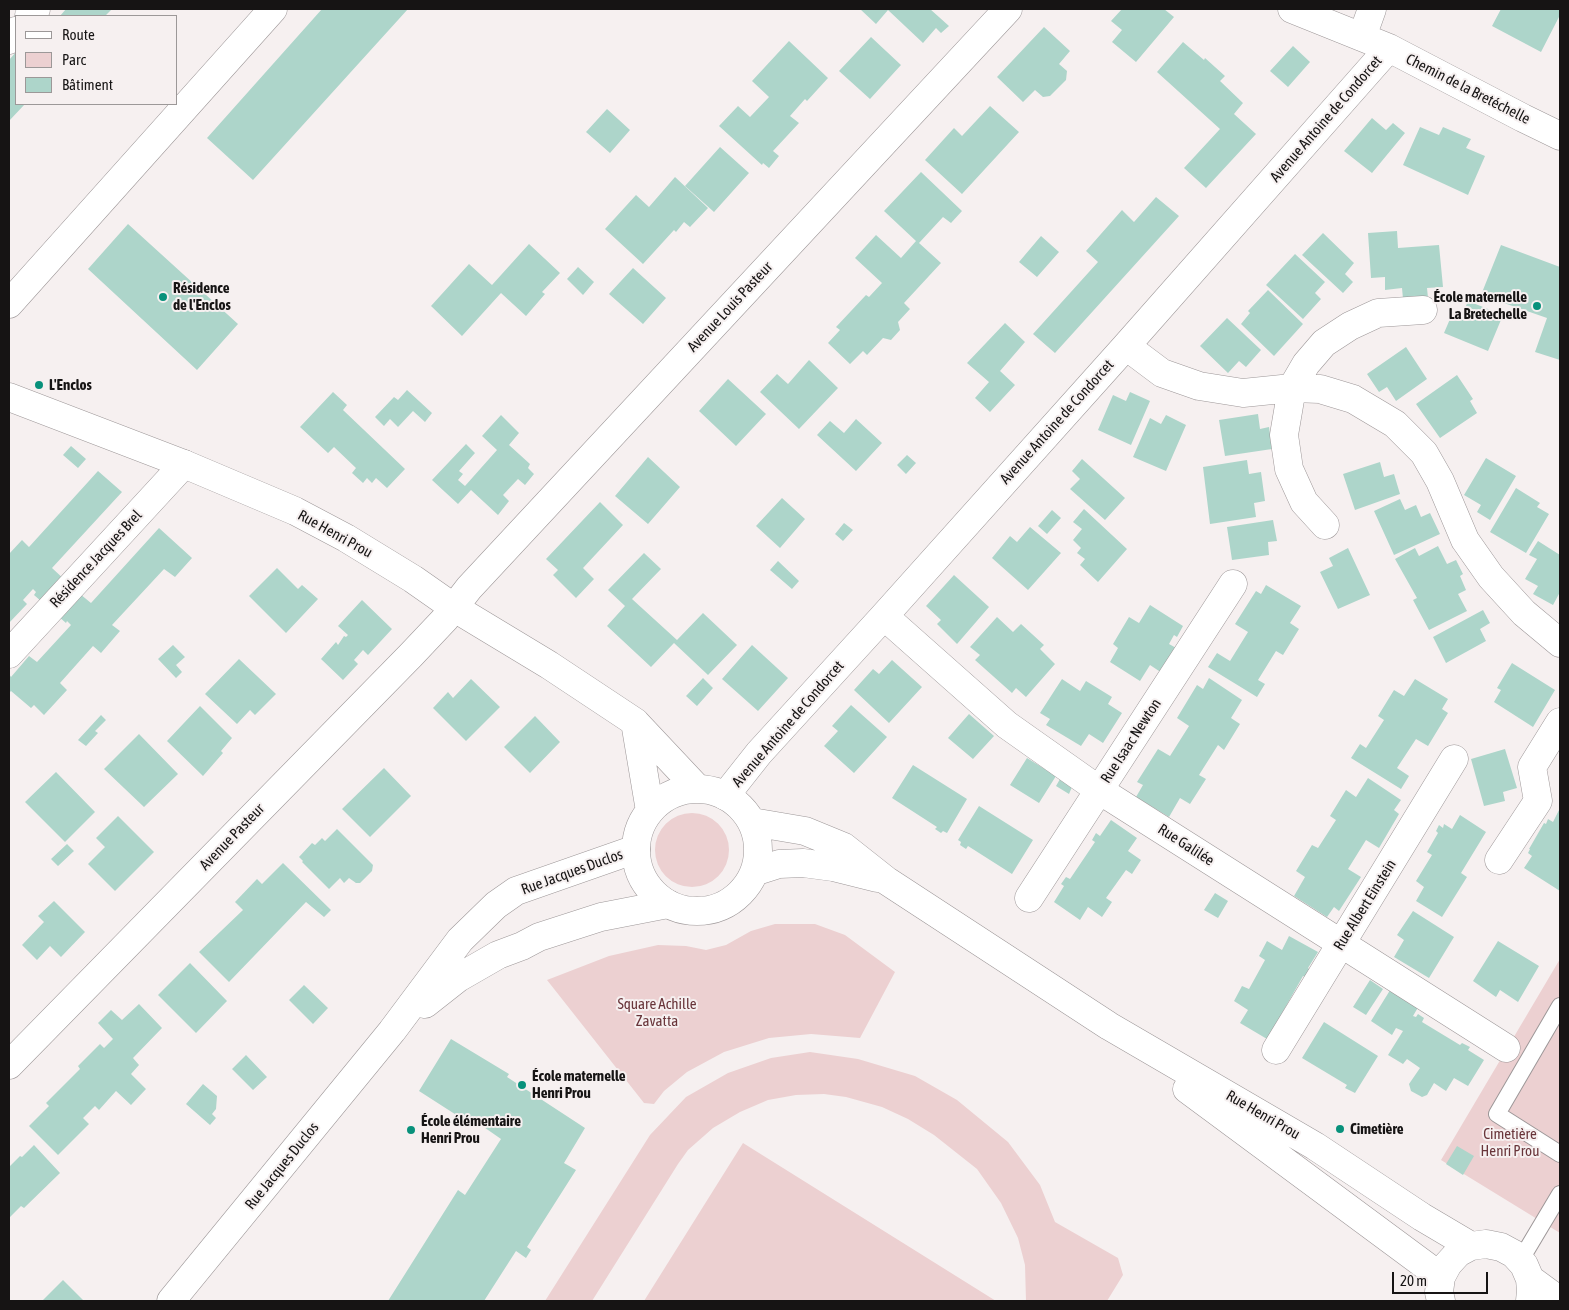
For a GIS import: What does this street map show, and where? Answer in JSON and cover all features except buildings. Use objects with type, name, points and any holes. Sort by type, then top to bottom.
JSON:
[{"type":"street","points":[[9,304],[273,9]]},
{"type":"street","name":"Avenue Louis Pasteur","points":[[453,607],[1008,9]]},
{"type":"street","name":"Chemin de la Bretéchelle","points":[[1292,9],[1389,48],[1560,136]]},
{"type":"street","points":[[1362,37],[1372,9]]},
{"type":"street","name":"Avenue Antoine de Condorcet","points":[[725,796],[759,753],[1126,346],[1389,48]]},
{"type":"street","points":[[1325,525],[1304,502],[1288,469],[1284,436],[1292,388],[1306,364],[1324,343],[1350,326],[1378,313],[1423,310]]},
{"type":"street","points":[[1126,346],[1162,373],[1198,386],[1242,392],[1292,388],[1320,389],[1353,399],[1395,424],[1424,453],[1440,481],[1465,540],[1491,577],[1524,613],[1560,643]]},
{"type":"street","name":"Rue Henri Prou","points":[[9,397],[184,464],[295,511],[346,538],[413,579],[453,607],[549,665],[635,722],[698,789]]},
{"type":"street","name":"Résidence Jacques Brel","points":[[9,654],[184,464]]},
{"type":"street","name":"Rue Isaac Newton","points":[[1029,898],[1233,584]]},
{"type":"street","name":"Avenue Pasteur","points":[[9,1065],[411,655],[445,619],[453,607]]},
{"type":"street","name":"Rue Galilée","points":[[884,616],[1007,725],[1099,790],[1506,1048]]},
{"type":"street","points":[[635,722],[650,811]]},
{"type":"street","points":[[1499,860],[1538,801],[1532,767],[1560,722]]},
{"type":"street","name":"Rue Albert Einstein","points":[[1276,1050],[1454,759]]},
{"type":"street","points":[[698,789],[712,791],[725,796],[740,807],[752,822],[757,839],[758,856],[754,872],[744,890],[721,906],[708,910],[687,911],[668,904],[654,894],[644,880],[638,865],[636,849],[642,823],[650,811],[663,799],[680,792],[698,789]]},
{"type":"street","name":"Rue Henri Prou","points":[[752,822],[805,832],[844,846],[887,881],[1051,989],[1109,1026],[1315,1146],[1422,1217],[1471,1246]]},
{"type":"street","name":"Rue Jacques Duclos","points":[[172,1301],[392,1031],[460,940],[496,905],[516,891],[636,849]]},
{"type":"street","name":"Rue Henri Prou","points":[[754,872],[779,864],[803,863],[834,867],[887,881]]},
{"type":"street","name":"Rue Jacques Duclos","points":[[392,1031],[458,978],[498,955],[539,937],[601,917],[668,904]]},
{"type":"street","name":"Rue Henri Prou","points":[[1051,989],[1441,1289]]},
{"type":"street","points":[[1441,1289],[1448,1264],[1453,1258],[1471,1246],[1486,1244],[1501,1247],[1514,1254],[1527,1280],[1560,1301]]},
{"type":"lane","points":[[1560,1006],[1497,1114],[1560,1154]]},
{"type":"lane","points":[[1527,1280],[1560,1194]]},
{"type":"green space","points":[[692,813],[706,816],[718,824],[726,836],[729,850],[726,864],[718,876],[706,884],[692,887],[678,884],[666,876],[658,864],[655,850],[658,836],[666,824],[678,816]]},
{"type":"green space","name":"Square Achille Zavatta","points":[[775,924],[815,924],[845,935],[895,972],[860,1038],[811,1034],[769,1038],[724,1052],[687,1072],[664,1091],[654,1104],[644,1103],[547,980],[609,956],[658,945],[686,946],[706,950],[726,945],[751,931]]},
{"type":"green space","name":"Cimetière Henri Prou","points":[[1560,959],[1560,1233],[1441,1160]]},
{"type":"green space","points":[[810,1052],[858,1059],[915,1076],[957,1100],[1008,1142],[1040,1185],[1055,1222],[1118,1258],[1123,1275],[1107,1301],[1026,1301],[1025,1265],[1018,1238],[1001,1203],[977,1169],[934,1135],[908,1119],[882,1107],[846,1097],[824,1094],[796,1095],[768,1100],[740,1112],[713,1128],[688,1150],[678,1164],[592,1301],[545,1301],[650,1135],[686,1097],[728,1073],[771,1058]]},
{"type":"green space","points":[[743,1143],[996,1301],[644,1301]]},
{"type":"place","name":"Résidence de l'Enclos","points":[[163,297]]},
{"type":"place","name":"École maternelle La Bretechelle","points":[[1537,306]]},
{"type":"place","name":"L'Enclos","points":[[39,385]]},
{"type":"place","name":"École maternelle Henri Prou","points":[[522,1085]]},
{"type":"place","name":"Cimetière","points":[[1340,1129]]},
{"type":"place","name":"École élémentaire Henri Prou","points":[[411,1130]]}]
